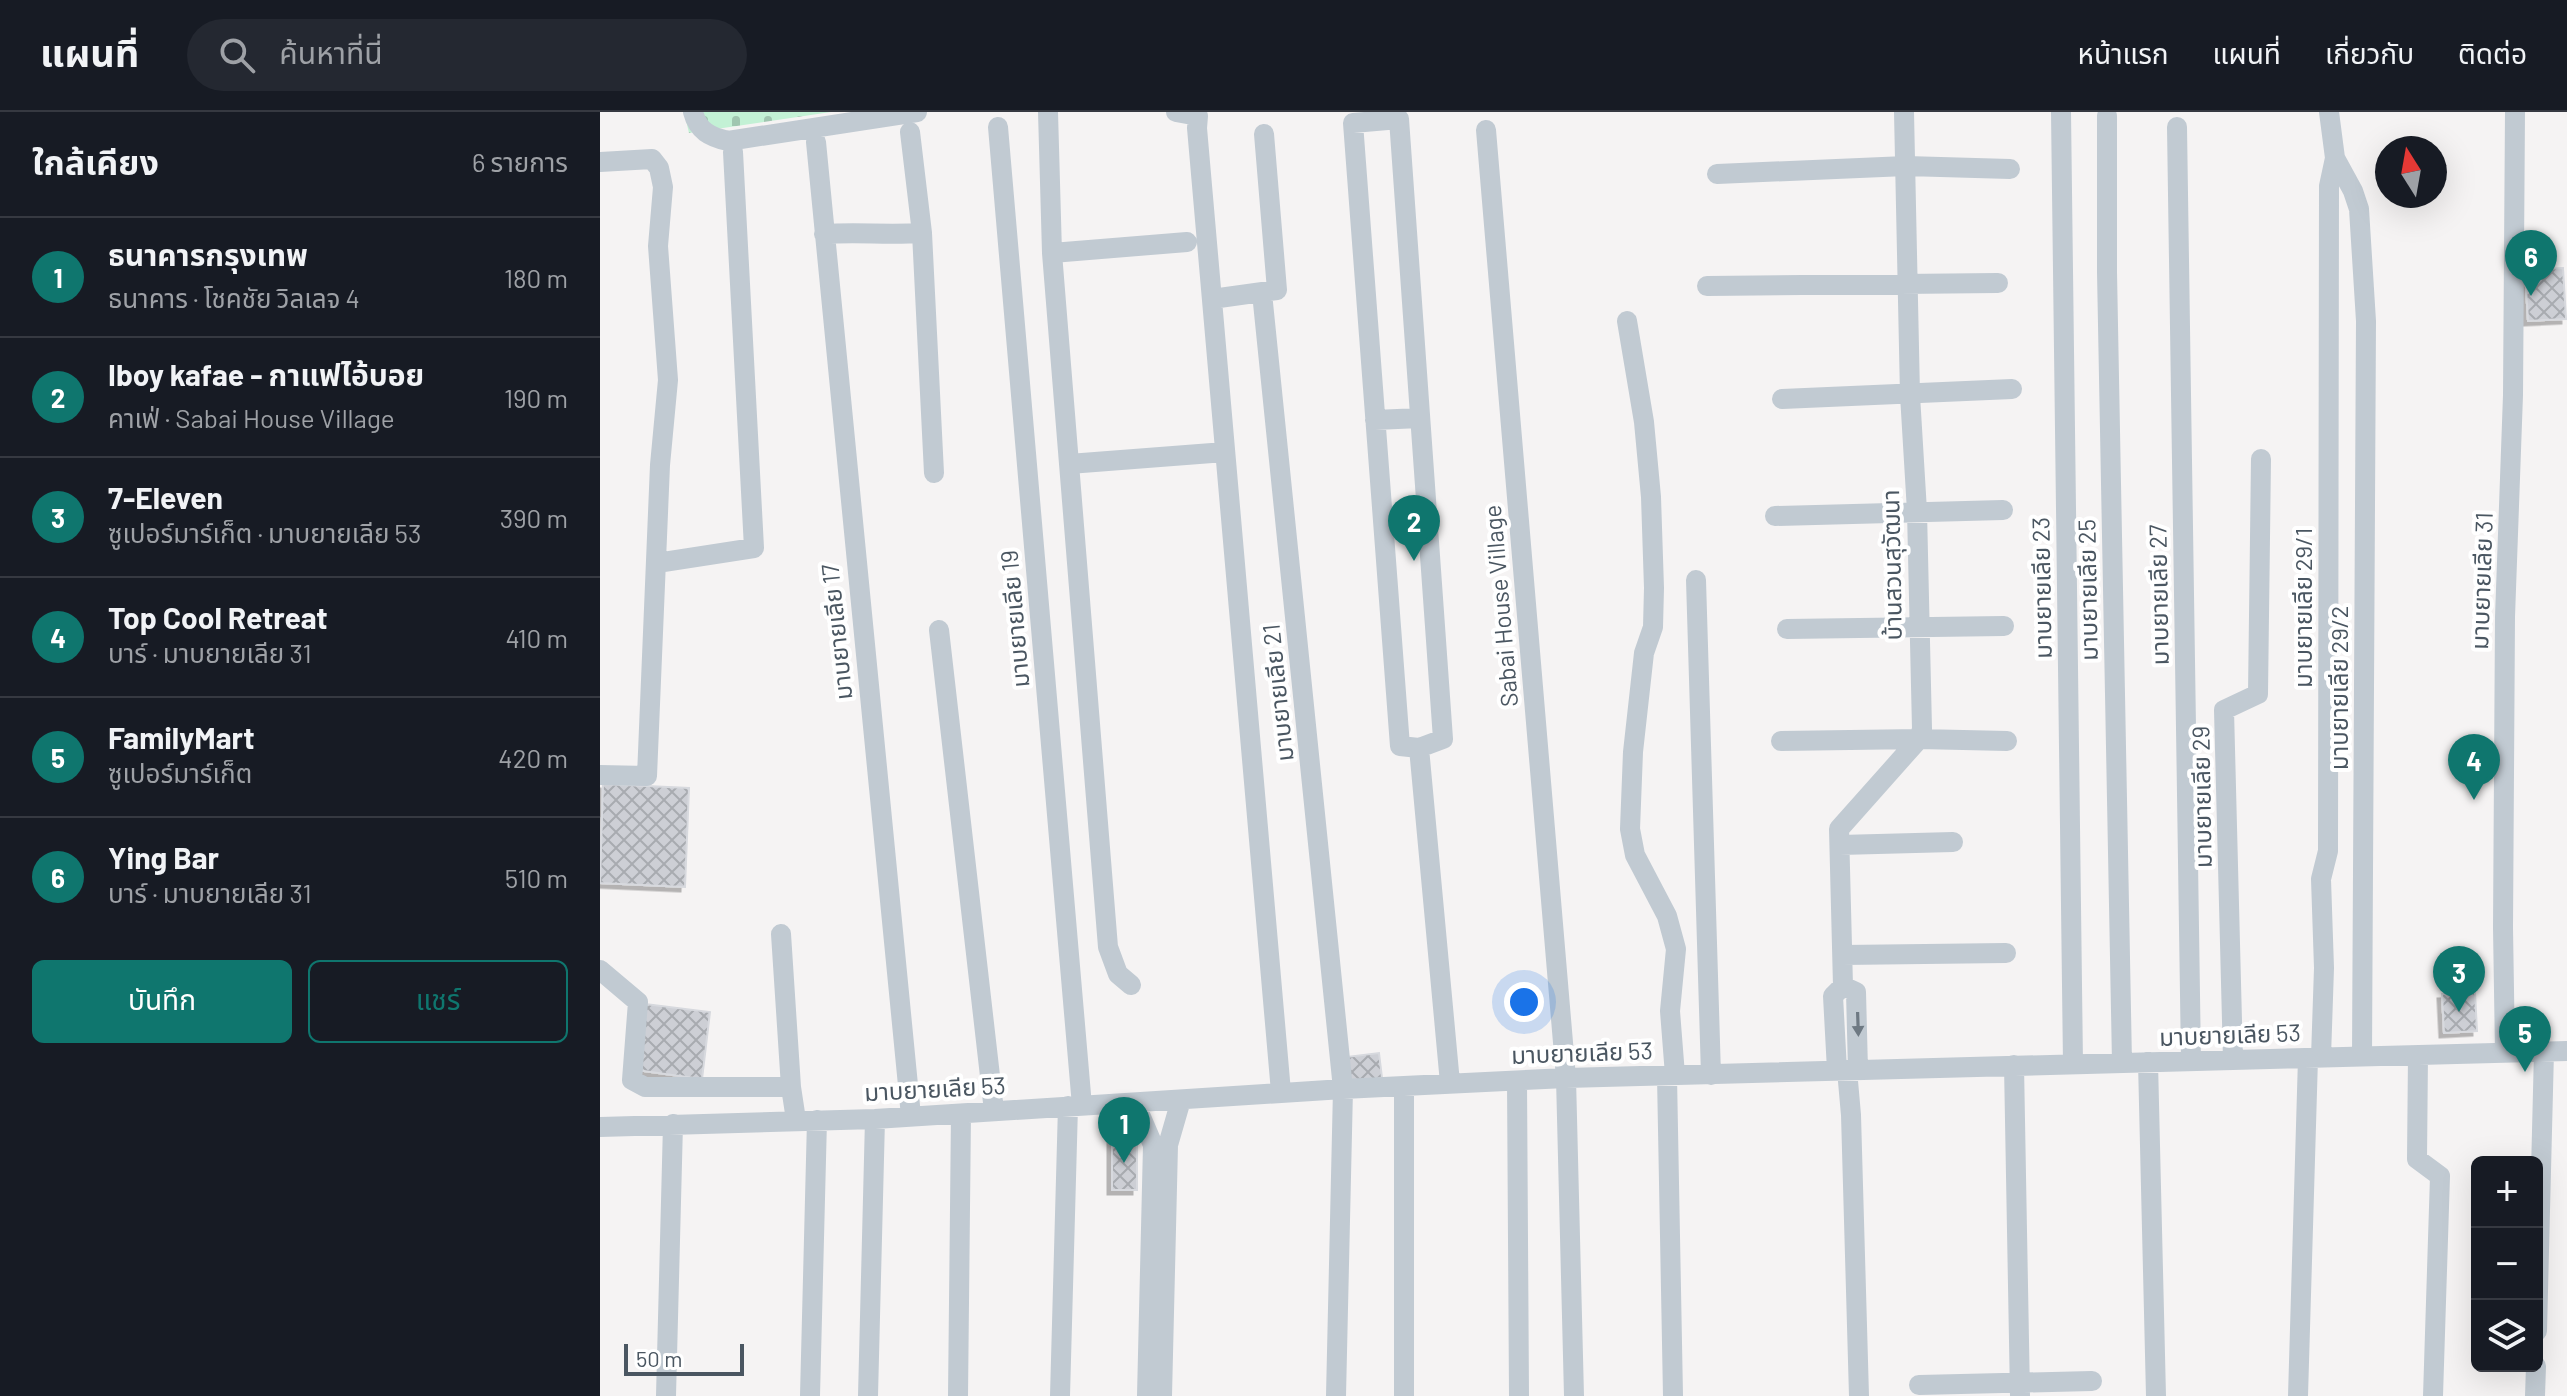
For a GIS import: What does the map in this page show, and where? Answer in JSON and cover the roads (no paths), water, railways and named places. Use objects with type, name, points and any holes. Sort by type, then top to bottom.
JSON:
[{"type":"street","points":[[693,112],[697,125],[706,133],[732,146],[914,122],[934,473]]},
{"type":"street","points":[[1048,112],[1052,253],[1108,947],[1118,974],[1131,985]]},
{"type":"street","points":[[1176,112],[1198,116],[1281,1092]]},
{"type":"street","name":"บ้านสวนสุวัฒนา","points":[[1904,112],[1910,395],[1917,511],[1922,729],[1919,739]]},
{"type":"street","name":"มาบยายเลีย 23","points":[[2061,112],[2073,1064]]},
{"type":"street","points":[[2329,112],[2335,158]]},
{"type":"street","name":"มาบยายเลีย 31","points":[[2505,1052],[2505,617],[2513,395],[2515,112]]},
{"type":"street","name":"มาบยายเลีย 25","points":[[2107,116],[2107,288],[2122,1063]]},
{"type":"street","points":[[1399,119],[1420,418],[1443,739],[1419,748],[1400,746],[1353,123],[1399,119]]},
{"type":"street","name":"มาบยายเลีย 19","points":[[998,127],[1075,1106],[1060,1396]]},
{"type":"street","name":"มาบยายเลีย 27","points":[[2177,127],[2191,1061]]},
{"type":"street","name":"Sabai House Village","points":[[1486,130],[1566,1078],[1574,1396]]},
{"type":"street","points":[[1212,299],[1277,290],[1264,134]]},
{"type":"street","name":"มาบยายเลีย 17","points":[[816,142],[911,1116]]},
{"type":"street","points":[[657,563],[754,548],[732,146]]},
{"type":"street","name":"มาบยายเลีย 29/2","points":[[2335,158],[2359,209],[2366,321],[2362,1056]]},
{"type":"street","name":"มาบยายเลีย 29/1","points":[[2298,1396],[2314,1058],[2324,968],[2321,879],[2328,851],[2329,186],[2335,158]]},
{"type":"street","points":[[600,162],[652,159],[661,172],[662,211],[658,246],[668,380],[660,465],[647,776],[600,775]]},
{"type":"street","points":[[1717,174],[1906,166],[2010,169]]},
{"type":"street","points":[[824,234],[865,232],[877,236],[922,233]]},
{"type":"street","points":[[1052,253],[1187,242]]},
{"type":"street","points":[[1707,286],[1998,283]]},
{"type":"street","name":"มาบยายเลีย 21","points":[[1262,293],[1343,1089],[1336,1396]]},
{"type":"street","points":[[1627,321],[1646,437],[1654,588],[1653,627],[1644,653],[1633,752],[1630,829],[1635,855],[1667,916],[1676,949],[1670,1011],[1673,1396]]},
{"type":"street","points":[[1782,399],[2012,389]]},
{"type":"street","points":[[1375,420],[1420,418]]},
{"type":"street","points":[[1069,464],[1225,452]]},
{"type":"street","name":"มาบยายเลีย 29","points":[[2233,1060],[2224,710],[2258,694],[2261,459]]},
{"type":"street","points":[[1775,516],[2003,510]]},
{"type":"street","points":[[1696,580],[1711,1075]]},
{"type":"street","points":[[1787,629],[2004,626]]},
{"type":"street","points":[[939,630],[994,1111]]},
{"type":"street","points":[[1859,1396],[1847,1070],[1856,992],[1843,986],[1839,829],[1919,739]]},
{"type":"street","points":[[1781,741],[2007,741]]},
{"type":"street","points":[[1419,748],[1450,1083]]},
{"type":"street","points":[[1840,845],[1953,842]]},
{"type":"street","points":[[781,934],[796,1120]]},
{"type":"street","points":[[1843,955],[2006,953]]},
{"type":"street","points":[[600,970],[638,1002],[632,1080],[645,1087],[791,1087]]},
{"type":"street","points":[[2538,1300],[2544,1051]]},
{"type":"street","name":"มาบยายเลีย 53","points":[[600,1127],[875,1119],[1281,1092],[1566,1078],[2567,1051]]},
{"type":"street","points":[[2418,1055],[2417,1159],[2440,1176],[2433,1396]]},
{"type":"street","points":[[2148,1062],[2156,1396]]},
{"type":"street","points":[[2014,1065],[2020,1390]]},
{"type":"street","points":[[1517,1081],[1519,1396]]},
{"type":"street","points":[[1404,1086],[1404,1396]]},
{"type":"street","points":[[644,1124],[645,1087]]},
{"type":"street","points":[[1147,1396],[1155,1362],[1168,1145],[1181,1100]]},
{"type":"street","points":[[1135,1103],[1153,1145],[1155,1362],[1162,1396]]},
{"type":"street","points":[[958,1396],[961,1114]]},
{"type":"street","points":[[868,1396],[875,1119]]},
{"type":"street","points":[[810,1396],[817,1120]]},
{"type":"street","points":[[666,1396],[673,1124]]},
{"type":"street","points":[[2535,1396],[2536,1372]]},
{"type":"street","points":[[1919,1385],[2020,1390],[2092,1381]]},
{"type":"place","name":"Ying Bar","points":[[2531,296]]},
{"type":"place","name":"Iboy kafae - กาแฟไอ้บอย","points":[[1414,561]]},
{"type":"place","name":"Top Cool Retreat","points":[[2474,800]]},
{"type":"place","name":"7-Eleven","points":[[2459,1012]]},
{"type":"place","name":"FamilyMart","points":[[2525,1072]]},
{"type":"place","name":"ธนาคารกรุงเทพ","points":[[1124,1163]]}]
